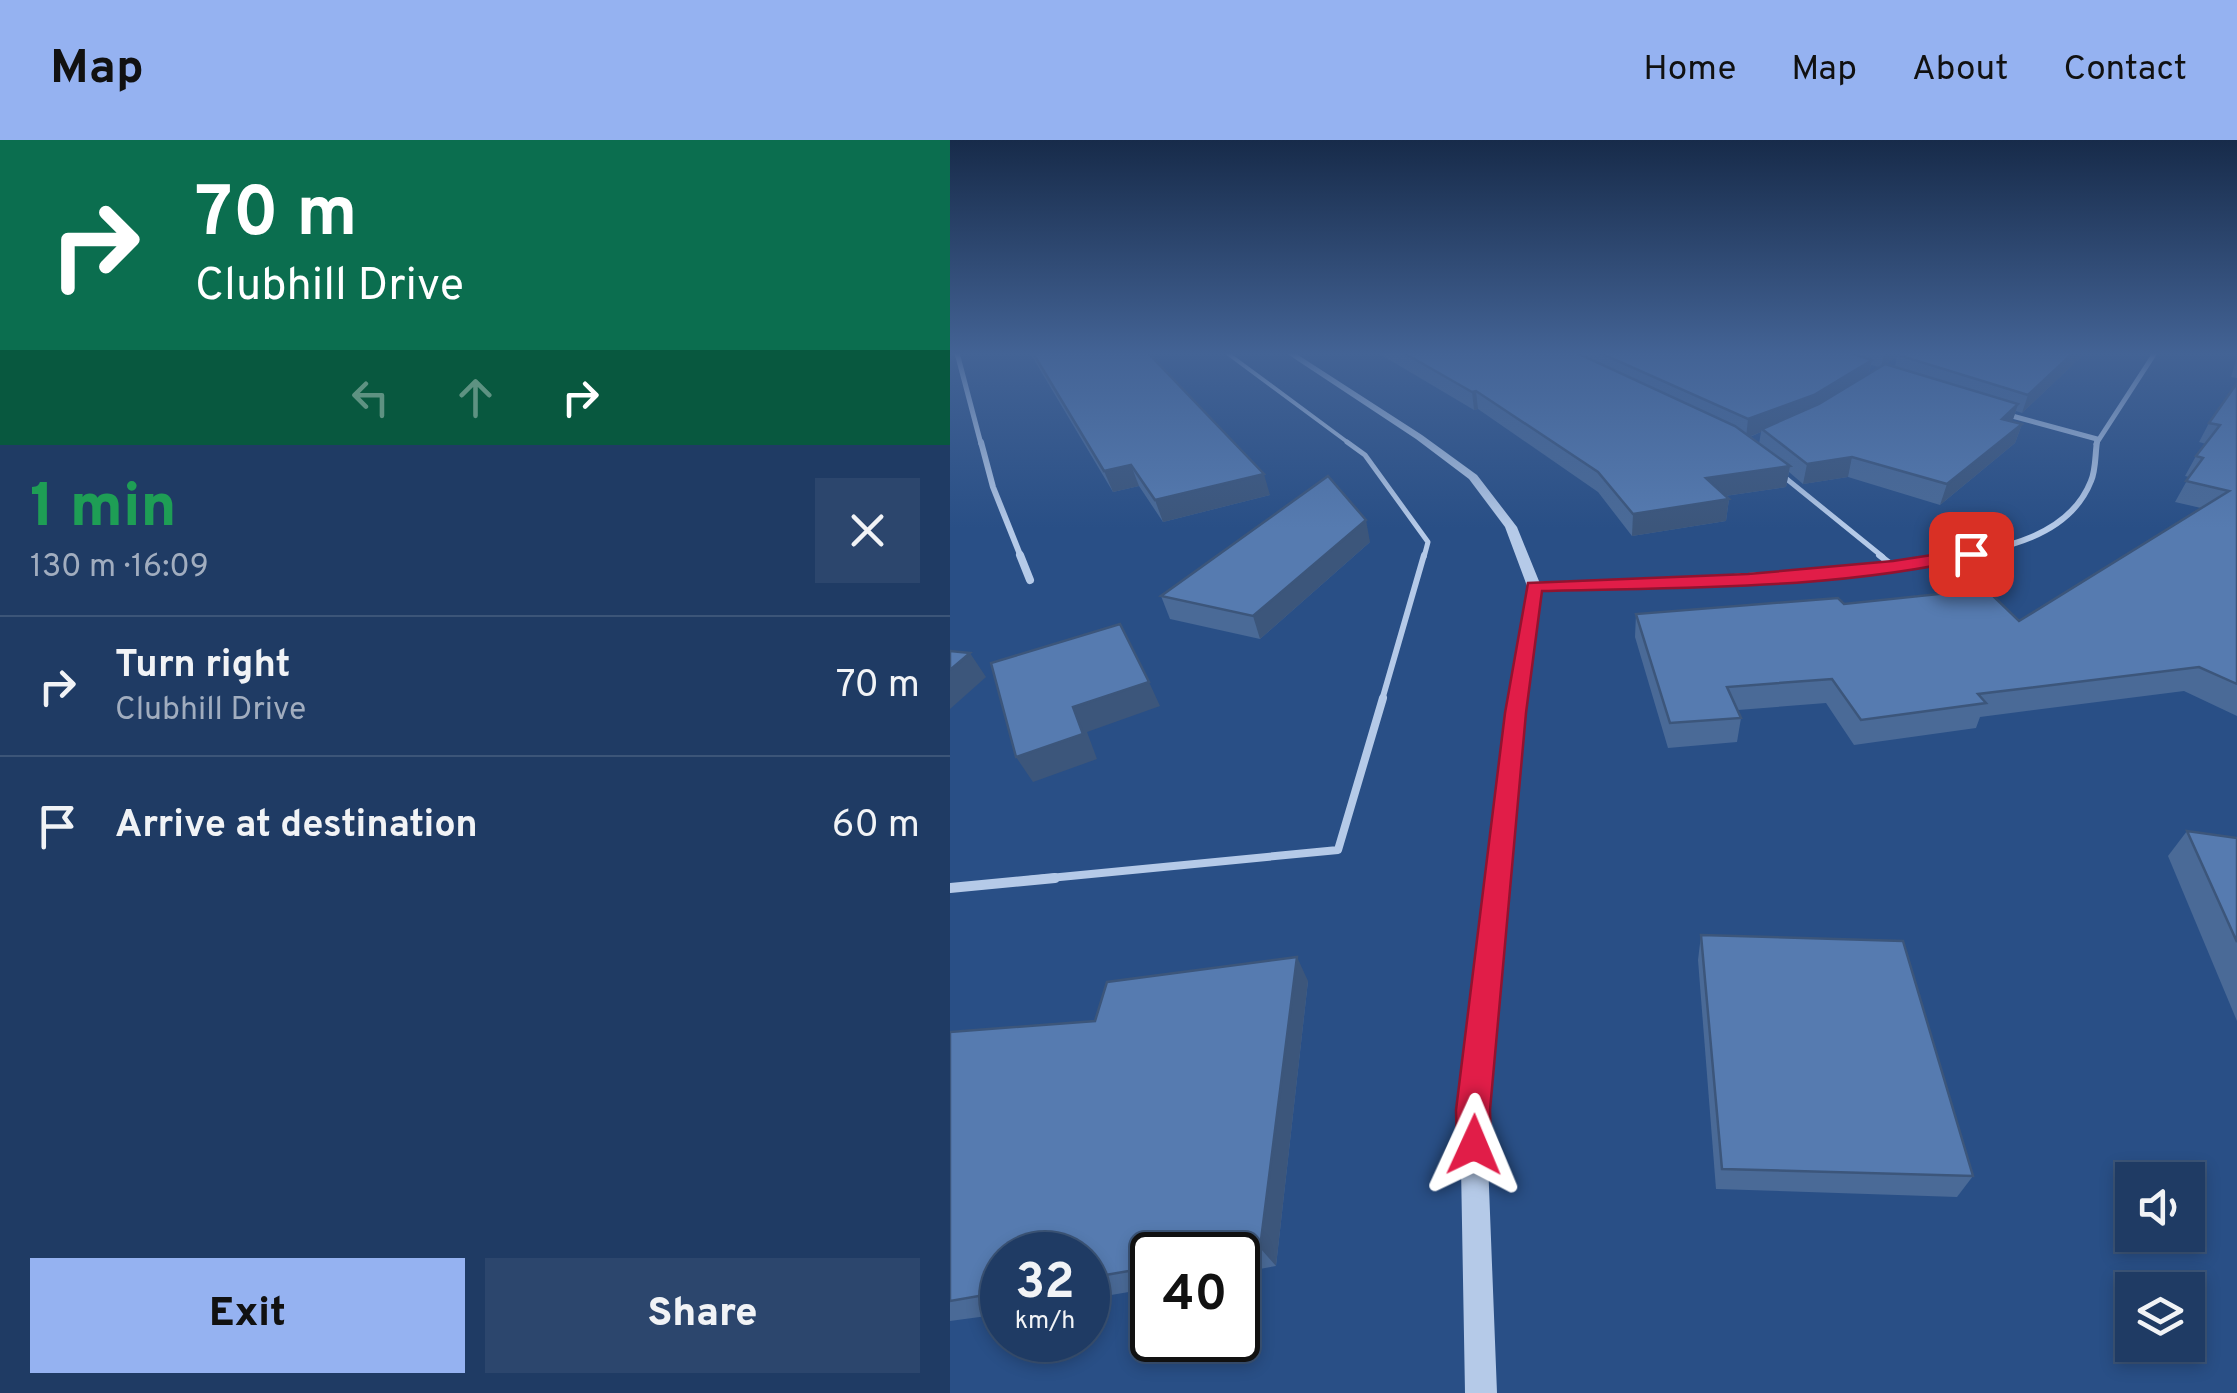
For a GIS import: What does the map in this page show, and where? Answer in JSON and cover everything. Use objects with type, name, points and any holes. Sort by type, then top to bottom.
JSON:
[{"type":"street","points":[[971,411],[992,487],[1030,580]]},
{"type":"street","points":[[1381,411],[1472,477],[1511,527],[1534,586],[1515,713],[1473,1110],[1481,1393]]},
{"type":"street","points":[[1996,411],[2097,438]]},
{"type":"street","points":[[1534,586],[1748,579],[1893,566],[2010,548],[2072,515],[2092,480],[2097,438],[2115,411]]},
{"type":"lane","points":[[950,888],[1338,850],[1428,542],[1365,455],[1306,411]]},
{"type":"lane","points":[[1774,469],[1893,566]]},
{"type":"building","points":[[1068,411],[1204,411],[1264,474],[1155,500],[1131,465],[1104,471]]},
{"type":"building","points":[[1507,411],[1704,411],[1735,426],[1790,466],[1706,478],[1729,499],[1633,514],[1598,472]]},
{"type":"building","points":[[1731,411],[1769,411],[1748,419]]},
{"type":"building","points":[[1802,411],[2010,411],[2002,419],[2022,424],[1947,484],[1852,457],[1807,464],[1762,429]]},
{"type":"building","points":[[2217,411],[2237,411],[2237,684],[2199,667],[1978,694],[1986,703],[1861,720],[1832,679],[1727,687],[1741,718],[1670,723],[1636,614],[1838,598],[1844,604],[1986,589],[2019,621],[2229,491],[2186,481],[2203,458],[2196,456],[2220,425],[2209,423]]},
{"type":"building","points":[[1328,476],[1366,520],[1253,616],[1161,596]]},
{"type":"building","points":[[1120,624],[1149,682],[1073,707],[1083,734],[1016,757],[991,663]]},
{"type":"building","points":[[950,651],[970,653],[950,670]]},
{"type":"building","points":[[2187,831],[2237,838],[2237,942]]},
{"type":"building","points":[[1701,935],[1903,941],[1973,1176],[1722,1169]]},
{"type":"building","points":[[1297,957],[1260,1248],[1260,1232],[1130,1232],[1130,1271],[1110,1274],[1110,1232],[980,1232],[980,1296],[950,1301],[950,1032],[1095,1021],[1107,982]]},
{"type":"route","points":[[1474,1145],[1473,1110],[1515,713],[1534,586],[1748,579],[1893,566],[1971,554]]}]
